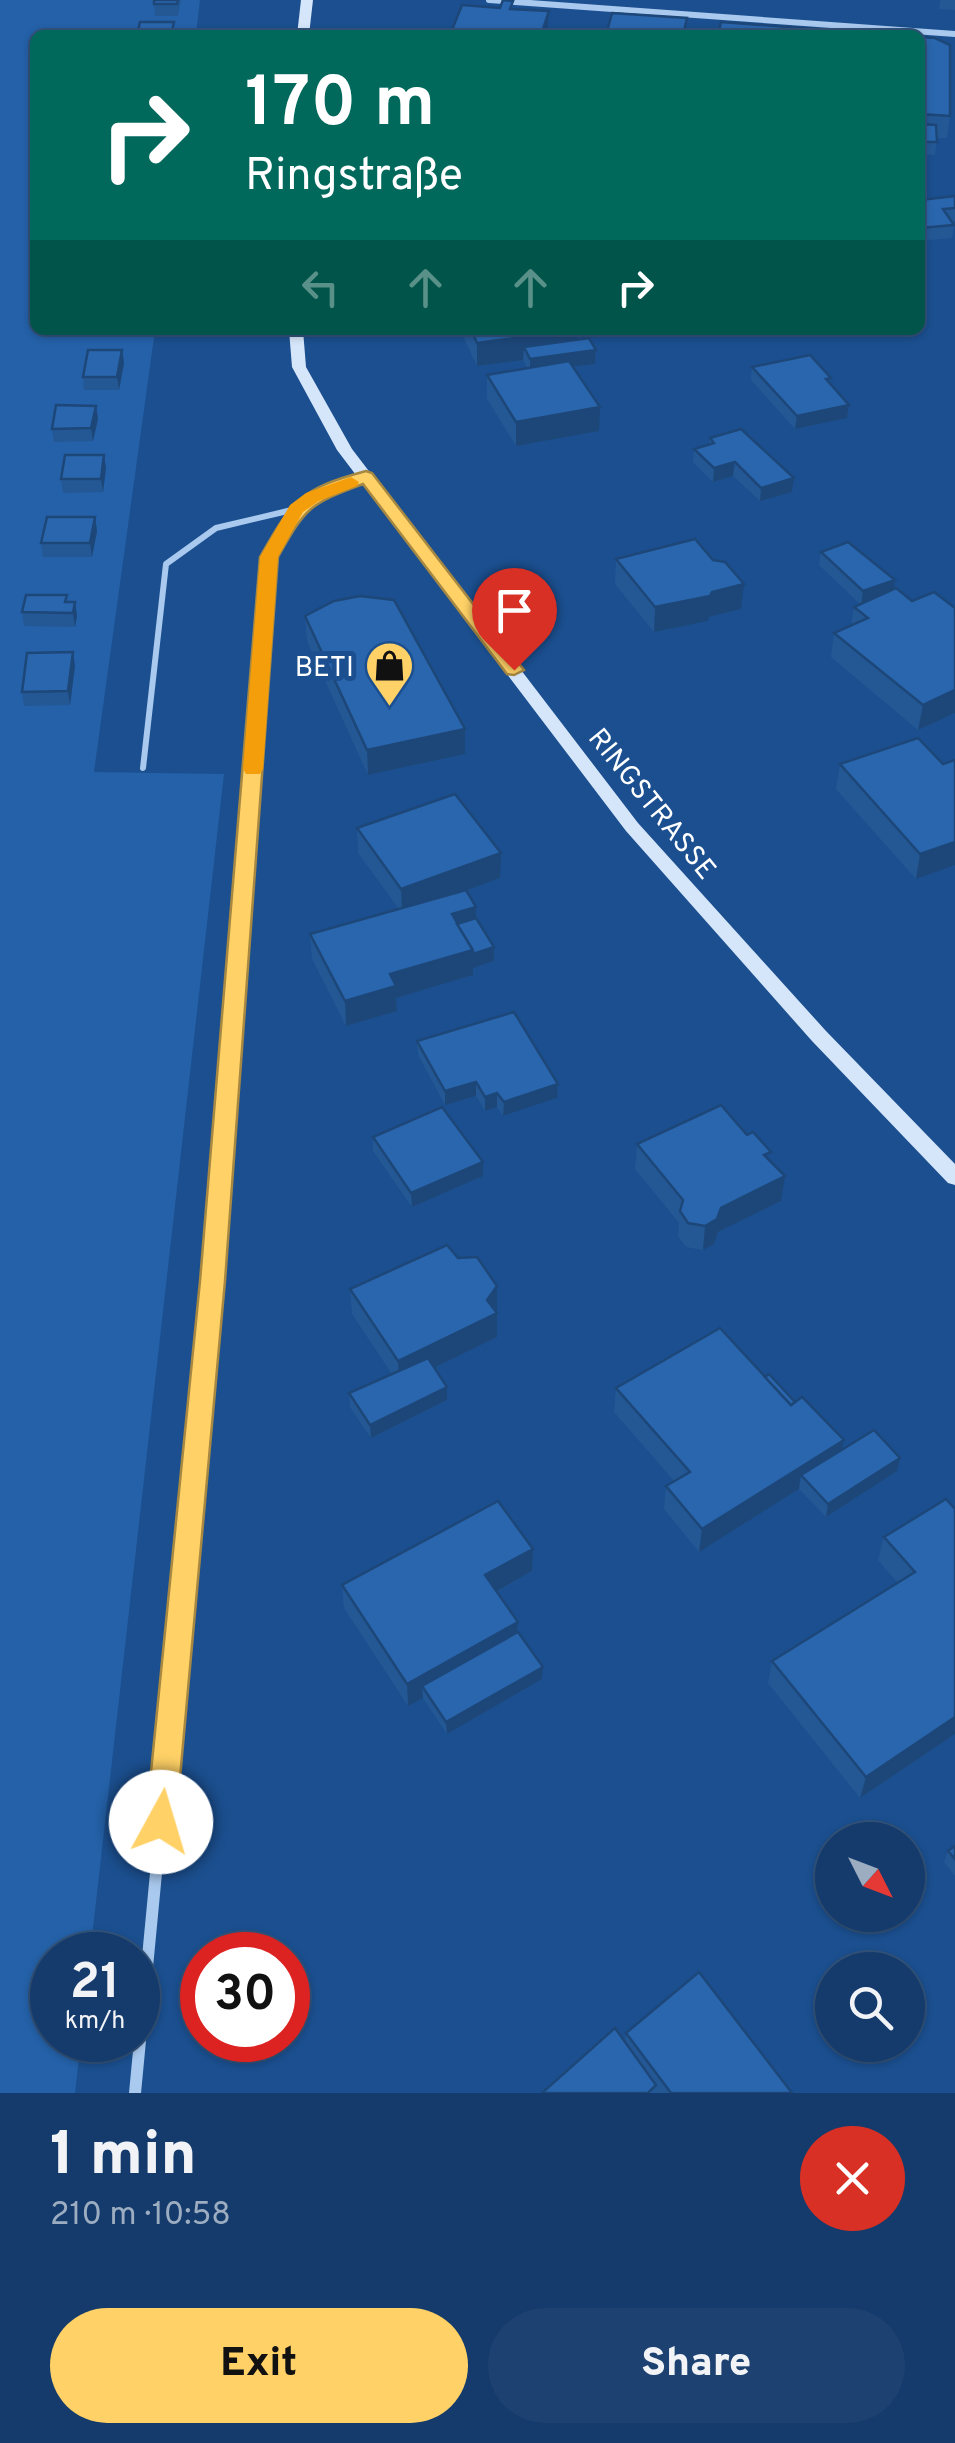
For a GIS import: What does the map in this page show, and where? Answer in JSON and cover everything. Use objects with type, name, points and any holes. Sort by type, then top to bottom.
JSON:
[{"type":"main road","points":[[303,30],[306,0]]},
{"type":"main road","name":"RINGSTRASSE","points":[[296,335],[299,368],[345,450],[632,827],[819,1036],[955,1176]]},
{"type":"street","points":[[489,0],[905,30]]},
{"type":"street","points":[[680,12],[683,2]]},
{"type":"street","points":[[925,32],[955,34]]},
{"type":"street","points":[[136,2093],[212,1281],[269,557],[296,509],[312,497],[366,476]]},
{"type":"lane","points":[[144,768],[166,564],[216,528],[296,509]]},
{"type":"shaded area","points":[[0,0],[200,0],[197,30],[30,30],[30,335],[154,335],[94,772],[224,774],[93,1932],[30,1932],[30,2062],[79,2062],[75,2093],[0,2093]]},
{"type":"building","points":[[154,0],[178,0],[177,4],[154,4]]},
{"type":"building","points":[[503,0],[513,1],[510,9],[549,11],[543,30],[452,30],[462,5],[500,8]]},
{"type":"building","points":[[612,13],[687,18],[684,30],[607,30]]},
{"type":"building","points":[[140,22],[174,22],[172,30],[138,30]]},
{"type":"building","points":[[721,22],[828,30],[719,30]]},
{"type":"building","points":[[925,37],[950,45],[950,116],[925,114]]},
{"type":"building","points":[[925,124],[936,125],[937,142],[925,142]]},
{"type":"building","points":[[955,196],[955,208],[943,209],[954,225],[925,228],[925,199]]},
{"type":"building","points":[[473,335],[537,335],[477,343]]},
{"type":"building","points":[[589,338],[596,350],[530,359],[524,347]]},
{"type":"building","points":[[88,350],[122,350],[117,377],[83,377]]},
{"type":"building","points":[[810,355],[849,405],[797,416],[752,367]]},
{"type":"building","points":[[569,361],[600,407],[516,422],[487,375]]},
{"type":"building","points":[[56,405],[96,406],[91,428],[52,429]]},
{"type":"building","points":[[741,429],[794,478],[761,488],[735,462],[714,468],[694,449],[714,443],[710,438]]},
{"type":"building","points":[[65,455],[104,455],[101,479],[61,479]]},
{"type":"building","points":[[47,517],[95,517],[90,543],[41,543]]},
{"type":"building","points":[[695,539],[713,560],[725,562],[744,584],[712,592],[710,596],[655,607],[616,559]]},
{"type":"building","points":[[848,542],[895,580],[863,591],[821,552]]},
{"type":"building","points":[[896,588],[912,601],[934,592],[955,608],[955,690],[923,705],[834,633],[868,618],[854,607]]},
{"type":"building","points":[[26,595],[67,595],[65,602],[75,602],[73,613],[22,612]]},
{"type":"building","name":"BETI","points":[[360,596],[394,600],[465,729],[367,750],[305,616],[334,601]]},
{"type":"building","points":[[73,652],[68,691],[22,692],[27,653]]},
{"type":"building","points":[[918,738],[943,764],[955,760],[955,842],[920,854],[840,764]]},
{"type":"building","points":[[455,794],[501,853],[401,889],[357,828]]},
{"type":"building","points":[[466,890],[476,907],[452,914],[473,950],[390,974],[396,986],[345,1001],[310,934]]},
{"type":"building","points":[[476,918],[494,947],[473,954],[457,924]]},
{"type":"building","points":[[514,1012],[558,1084],[504,1102],[497,1093],[485,1097],[476,1082],[445,1091],[417,1041]]},
{"type":"building","points":[[721,1105],[747,1135],[753,1132],[771,1152],[764,1155],[785,1176],[721,1208],[717,1219],[705,1226],[688,1223],[680,1211],[683,1200],[637,1144]]},
{"type":"building","points":[[442,1107],[483,1162],[411,1193],[373,1137]]},
{"type":"building","points":[[447,1245],[458,1258],[477,1257],[497,1286],[487,1300],[497,1313],[398,1361],[350,1289]]},
{"type":"building","points":[[720,1328],[791,1405],[802,1397],[844,1440],[702,1529],[666,1486],[690,1472],[616,1388]]},
{"type":"building","points":[[428,1358],[447,1387],[370,1425],[349,1393]]},
{"type":"building","points":[[769,1374],[795,1402],[791,1405],[765,1377]]},
{"type":"building","points":[[874,1430],[900,1458],[828,1504],[801,1475]]},
{"type":"building","points":[[946,1499],[955,1509],[955,1717],[866,1777],[772,1661],[915,1572],[884,1537]]},
{"type":"building","points":[[498,1501],[533,1549],[485,1575],[518,1622],[407,1684],[342,1585]]},
{"type":"building","points":[[518,1632],[543,1667],[446,1722],[422,1686]]},
{"type":"building","points":[[699,1972],[792,2093],[671,2093],[626,2033]]},
{"type":"building","points":[[615,2028],[656,2085],[648,2093],[542,2093]]},
{"type":"slow traffic","points":[[253,769],[269,557],[296,509],[312,497],[351,482]]},
{"type":"place","name":"BETI","points":[[389,708]]},
{"type":"route","points":[[161,1822],[212,1281],[269,557],[296,509],[312,497],[366,476],[514,670]]}]
